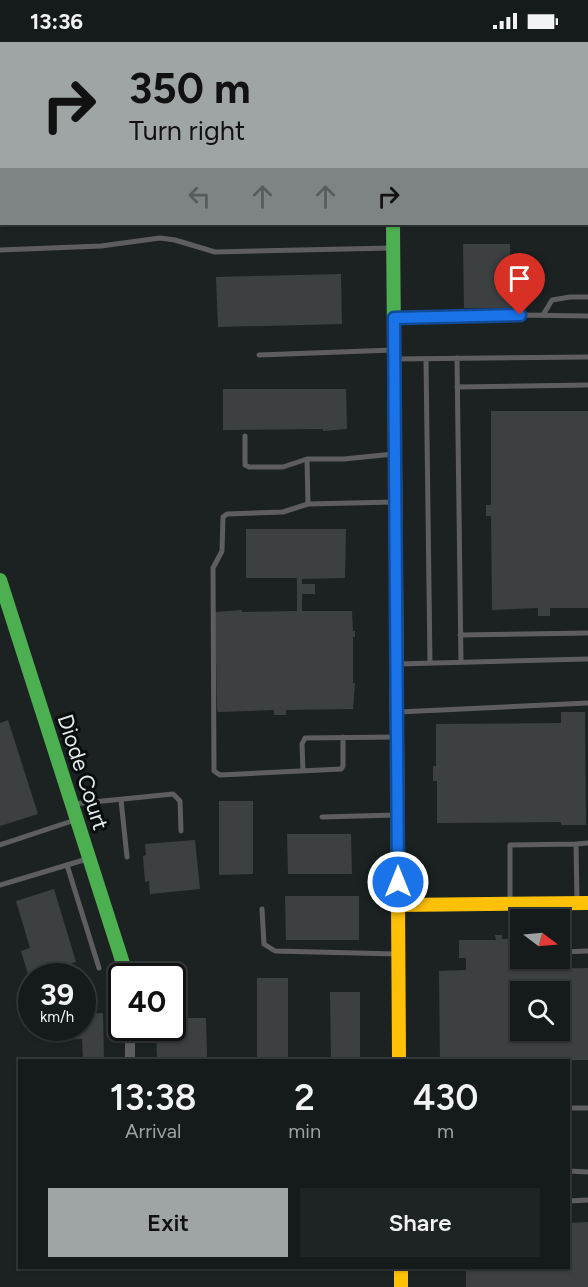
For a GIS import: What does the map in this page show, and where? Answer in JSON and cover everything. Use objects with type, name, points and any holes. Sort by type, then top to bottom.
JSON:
[{"type":"street","points":[[393,225],[399,1059]]},
{"type":"street","name":"Diode Court","points":[[0,580],[123,963]]},
{"type":"street","points":[[399,905],[583,903]]},
{"type":"street","points":[[130,1041],[130,1059]]},
{"type":"street","points":[[401,1269],[401,1287]]},
{"type":"lane","points":[[0,250],[101,246],[160,238],[215,252],[394,248]]},
{"type":"lane","points":[[543,315],[552,300],[588,297]]},
{"type":"lane","points":[[394,318],[588,316]]},
{"type":"lane","points":[[259,356],[588,357]]},
{"type":"lane","points":[[426,358],[430,663]]},
{"type":"lane","points":[[456,358],[461,662]]},
{"type":"lane","points":[[457,387],[588,385]]},
{"type":"lane","points":[[245,436],[245,465],[249,467],[283,467],[307,459],[344,459],[395,454]]},
{"type":"lane","points":[[307,459],[308,504]]},
{"type":"lane","points":[[343,737],[342,768],[220,775],[214,771],[213,568],[222,550],[223,517],[227,514],[284,512],[308,504],[395,502]]},
{"type":"lane","points":[[460,635],[588,633]]},
{"type":"lane","points":[[397,664],[588,659]]},
{"type":"lane","points":[[397,712],[588,703]]},
{"type":"lane","points":[[303,771],[302,744],[305,738],[398,737]]},
{"type":"lane","points":[[72,804],[173,794],[180,801],[181,831]]},
{"type":"lane","points":[[121,800],[127,857]]},
{"type":"lane","points":[[322,817],[398,815]]},
{"type":"lane","points":[[0,845],[77,820]]},
{"type":"lane","points":[[510,903],[510,844],[588,843]]},
{"type":"lane","points":[[576,844],[583,903]]},
{"type":"lane","points":[[0,885],[89,858]]},
{"type":"lane","points":[[67,865],[99,968]]},
{"type":"lane","points":[[544,903],[544,909]]},
{"type":"lane","points":[[262,909],[264,944],[275,951],[399,954]]},
{"type":"lane","points":[[570,952],[588,951]]},
{"type":"lane","points":[[570,1108],[587,1108]]},
{"type":"lane","points":[[570,1171],[588,1172]]},
{"type":"lane","points":[[570,1201],[588,1200]]},
{"type":"building","points":[[463,244],[510,244],[511,308],[464,308]]},
{"type":"building","points":[[341,274],[342,324],[218,327],[216,277]]},
{"type":"building","points":[[223,389],[346,389],[347,429],[323,431],[323,429],[223,430]]},
{"type":"building","points":[[491,411],[588,411],[588,608],[550,608],[550,616],[538,616],[538,608],[492,610],[491,516],[486,516],[486,505],[491,505]]},
{"type":"building","points":[[246,529],[346,529],[345,578],[302,579],[302,584],[315,584],[315,594],[302,594],[302,611],[352,611],[353,631],[355,631],[355,637],[353,637],[353,683],[355,683],[353,709],[286,710],[286,715],[274,715],[274,710],[218,712],[215,612],[297,611],[297,578],[246,578]]},
{"type":"building","points":[[561,712],[585,712],[586,825],[561,825],[561,822],[437,823],[437,781],[433,781],[433,766],[436,766],[436,724],[561,723]]},
{"type":"building","points":[[8,720],[38,814],[0,826],[0,723]]},
{"type":"building","points":[[219,801],[253,801],[253,874],[219,875]]},
{"type":"building","points":[[287,834],[351,834],[352,874],[288,874]]},
{"type":"building","points":[[195,840],[200,889],[150,894],[149,881],[145,882],[143,856],[146,855],[145,844]]},
{"type":"building","points":[[54,889],[76,962],[25,963],[21,951],[30,948],[16,901]]},
{"type":"building","points":[[285,896],[359,896],[359,940],[286,940]]},
{"type":"building","points":[[495,935],[502,935],[502,939],[510,939],[510,969],[588,968],[588,1060],[440,1059],[439,971],[466,970],[466,958],[459,958],[459,940],[496,940]]},
{"type":"building","points":[[257,978],[288,978],[288,1059],[257,1059]]},
{"type":"building","points":[[330,992],[360,992],[360,1059],[331,1059]]},
{"type":"building","points":[[96,1013],[103,1013],[104,1059],[83,1059],[82,1041],[96,1041]]},
{"type":"building","points":[[186,1018],[206,1018],[207,1057],[157,1058],[156,1041],[186,1041]]},
{"type":"building","points":[[588,1222],[588,1287],[466,1287],[466,1269],[570,1269],[570,1223]]},
{"type":"traffic: fast","points":[[393,225],[396,574]]},
{"type":"traffic: fast","points":[[0,580],[123,963]]},
{"type":"traffic: slow","points":[[396,574],[399,1059]]},
{"type":"traffic: slow","points":[[399,905],[588,903]]},
{"type":"traffic: slow","points":[[401,1269],[401,1287]]},
{"type":"route","points":[[398,882],[394,318],[520,315]]}]
